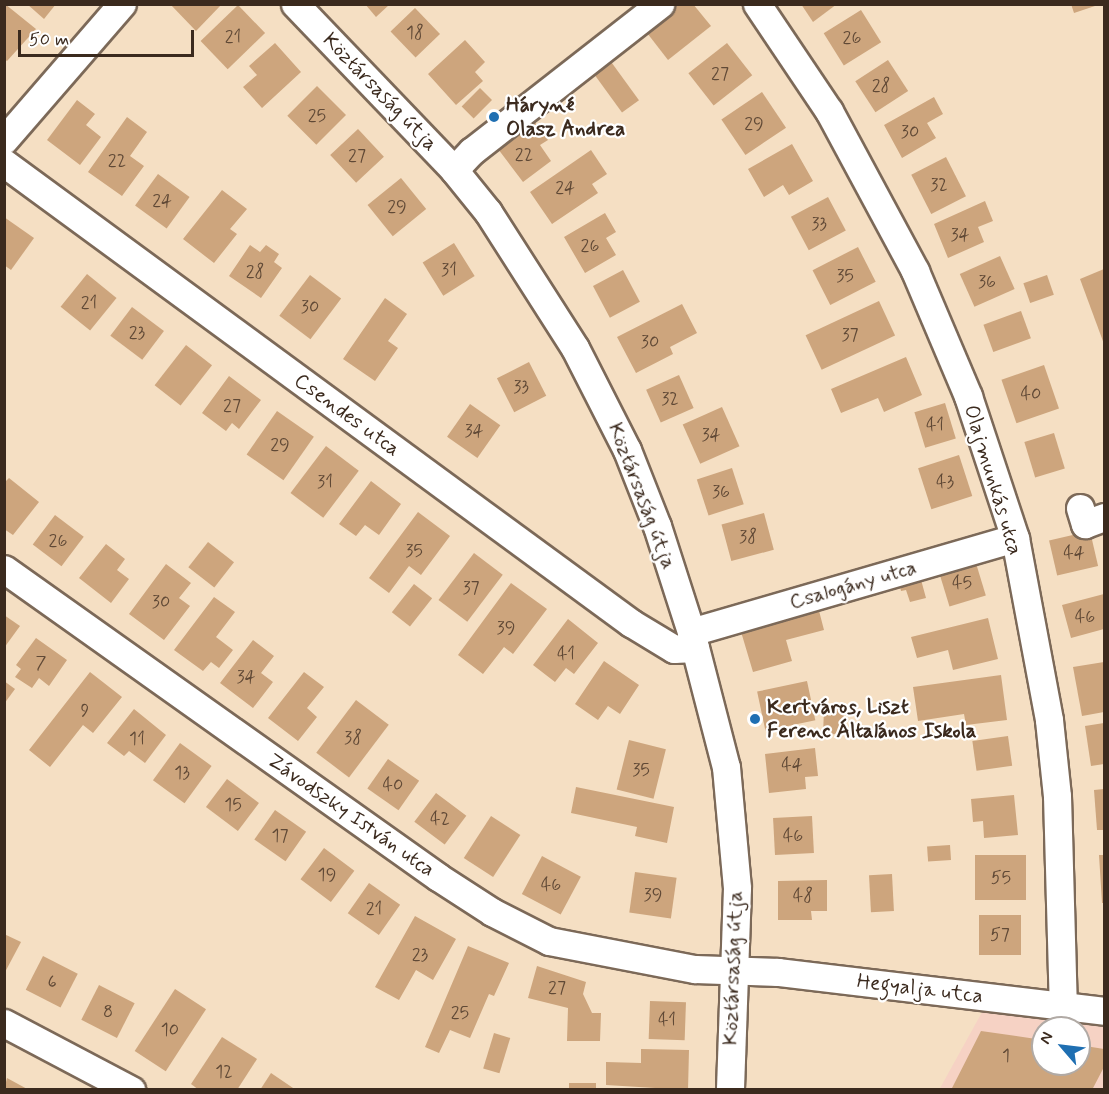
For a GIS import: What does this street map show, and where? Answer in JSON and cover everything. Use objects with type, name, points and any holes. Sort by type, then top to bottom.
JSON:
[{"type":"street","points":[[4,140],[122,4]]},
{"type":"street","name":"Köztársaság útja","points":[[295,4],[454,170],[518,255],[599,390],[657,526],[693,640],[724,757],[735,825],[735,970],[730,1089]]},
{"type":"street","points":[[454,170],[472,151],[660,4]]},
{"type":"street","name":"Olajmunkás utca","points":[[757,4],[829,111],[910,261],[968,396],[1015,538],[1049,720],[1057,796],[1063,1006]]},
{"type":"street","name":"Csendes utca","points":[[4,163],[631,623],[674,650],[693,640]]},
{"type":"street","name":"Csalogány utca","points":[[693,640],[1015,538]]},
{"type":"street","name":"Závodszky István utca","points":[[4,569],[438,877],[510,922],[570,946],[695,969],[735,970]]},
{"type":"street","name":"Hegyalja utca","points":[[735,970],[778,972],[1104,1011]]},
{"type":"street","points":[[4,1023],[131,1089]]},
{"type":"shaded area","points":[[986,1005],[1067,1016],[1031,1016],[1031,1076],[1091,1076],[1091,1019],[1104,1021],[1104,1089],[939,1090]]},
{"type":"building","points":[[5,4],[36,29],[7,61],[4,59]]},
{"type":"building","points":[[27,4],[56,4],[44,19]]},
{"type":"building","points":[[170,4],[222,4],[196,31]]},
{"type":"building","points":[[365,4],[390,4],[376,17]]},
{"type":"building","points":[[674,4],[693,4],[711,26],[668,60],[644,29]]},
{"type":"building","points":[[801,4],[837,4],[813,22]]},
{"type":"building","points":[[1071,4],[1098,4],[1098,5],[1074,13]]},
{"type":"building","points":[[238,5],[265,33],[228,69],[201,41]]},
{"type":"building","points":[[415,8],[440,34],[416,58],[391,32]]},
{"type":"building","points":[[861,10],[881,42],[844,66],[824,33]]},
{"type":"building","points":[[465,40],[485,62],[475,72],[483,81],[456,105],[428,74]]},
{"type":"building","points":[[275,43],[301,72],[262,108],[243,87],[257,75],[249,66]]},
{"type":"building","points":[[727,43],[752,75],[714,105],[688,73]]},
{"type":"building","points":[[609,59],[639,100],[622,113],[592,71]]},
{"type":"building","points":[[888,60],[908,91],[875,112],[855,81]]},
{"type":"building","points":[[317,86],[346,115],[316,145],[287,116]]},
{"type":"building","points":[[480,88],[492,100],[474,118],[462,106]]},
{"type":"building","points":[[762,92],[786,128],[745,155],[721,119]]},
{"type":"building","points":[[934,97],[943,114],[927,123],[936,138],[902,158],[884,125]]},
{"type":"building","points":[[77,100],[95,114],[86,125],[101,137],[80,165],[47,140]]},
{"type":"building","points":[[127,117],[147,132],[130,156],[144,166],[122,196],[88,172]]},
{"type":"building","points":[[534,121],[548,140],[540,145],[551,161],[523,182],[498,149]]},
{"type":"building","points":[[358,129],[384,157],[356,183],[330,155]]},
{"type":"building","points":[[792,144],[813,181],[789,195],[783,185],[764,197],[748,169]]},
{"type":"building","points":[[591,150],[607,174],[592,184],[598,193],[552,224],[530,192]]},
{"type":"building","points":[[946,157],[966,196],[931,214],[911,175]]},
{"type":"building","points":[[158,174],[190,197],[167,228],[135,206]]},
{"type":"building","points":[[401,178],[426,209],[393,236],[368,205]]},
{"type":"building","points":[[222,190],[247,209],[230,229],[237,234],[214,263],[183,239]]},
{"type":"building","points":[[828,197],[846,231],[809,250],[791,217]]},
{"type":"building","points":[[985,201],[993,221],[978,227],[984,242],[948,258],[934,224]]},
{"type":"building","points":[[605,213],[616,232],[606,238],[616,255],[585,273],[564,237]]},
{"type":"building","points":[[4,217],[34,238],[11,270],[4,265]]},
{"type":"building","points":[[454,243],[475,276],[443,296],[423,263]]},
{"type":"building","points":[[250,245],[260,252],[266,245],[279,254],[274,262],[282,268],[261,298],[229,276]]},
{"type":"building","points":[[858,247],[876,282],[830,305],[813,270]]},
{"type":"building","points":[[1000,256],[1015,289],[974,307],[960,274]]},
{"type":"building","points":[[1104,269],[1104,344],[1080,279]]},
{"type":"building","points":[[623,270],[640,302],[610,318],[593,286]]},
{"type":"building","points":[[87,274],[117,298],[90,331],[61,307]]},
{"type":"building","points":[[310,275],[341,298],[310,339],[279,316]]},
{"type":"building","points":[[1047,275],[1054,295],[1030,303],[1023,283]]},
{"type":"building","points":[[385,298],[407,314],[388,341],[398,348],[375,381],[343,359]]},
{"type":"building","points":[[879,301],[895,335],[822,370],[806,335]]},
{"type":"building","points":[[682,304],[697,333],[670,347],[673,354],[636,373],[617,337]]},
{"type":"building","points":[[132,307],[164,331],[142,360],[110,336]]},
{"type":"building","points":[[1021,311],[1031,338],[993,352],[983,325]]},
{"type":"building","points":[[186,345],[212,365],[181,406],[155,385]]},
{"type":"building","points":[[906,357],[922,395],[884,412],[878,398],[841,413],[831,389]]},
{"type":"building","points":[[529,362],[546,396],[514,412],[497,378]]},
{"type":"building","points":[[1044,365],[1059,408],[1016,423],[1001,380]]},
{"type":"building","points":[[679,375],[694,408],[661,423],[646,390]]},
{"type":"building","points":[[229,376],[261,400],[239,429],[232,423],[226,431],[202,413]]},
{"type":"building","points":[[945,403],[956,438],[925,448],[914,412]]},
{"type":"building","points":[[470,404],[500,425],[477,458],[447,437]]},
{"type":"building","points":[[722,407],[739,446],[700,464],[683,424]]},
{"type":"building","points":[[277,411],[314,437],[283,480],[247,454]]},
{"type":"building","points":[[1054,433],[1065,468],[1035,477],[1024,442]]},
{"type":"building","points":[[326,446],[359,471],[323,518],[290,493]]},
{"type":"building","points":[[959,455],[972,496],[931,509],[918,468]]},
{"type":"building","points":[[732,468],[744,504],[709,516],[697,479]]},
{"type":"building","points":[[9,478],[39,502],[13,535],[4,529],[4,483]]},
{"type":"building","points":[[371,481],[401,504],[379,535],[365,525],[356,536],[339,524]]},
{"type":"building","points":[[418,512],[450,536],[421,575],[409,566],[389,593],[369,578]]},
{"type":"building","points":[[764,513],[774,550],[731,561],[721,524]]},
{"type":"building","points":[[55,515],[84,537],[61,566],[33,545]]},
{"type":"building","points":[[1090,531],[1098,566],[1057,576],[1049,540]]},
{"type":"building","points":[[208,542],[234,562],[214,588],[188,567]]},
{"type":"building","points":[[106,544],[125,559],[117,570],[129,579],[111,603],[79,578]]},
{"type":"building","points":[[474,553],[503,575],[467,622],[438,600]]},
{"type":"building","points":[[975,560],[986,595],[949,606],[939,571]]},
{"type":"building","points":[[166,564],[191,583],[179,598],[190,606],[164,640],[129,614]]},
{"type":"building","points":[[920,576],[926,598],[910,602],[906,590],[901,591],[899,582]]},
{"type":"building","points":[[511,583],[547,609],[513,654],[504,647],[483,674],[458,655]]},
{"type":"building","points":[[414,584],[432,598],[410,627],[392,612]]},
{"type":"building","points":[[1104,594],[1104,629],[1071,638],[1062,605]]},
{"type":"building","points":[[214,597],[235,612],[216,637],[233,650],[219,668],[211,662],[203,671],[174,650]]},
{"type":"building","points":[[817,603],[824,630],[786,640],[792,661],[753,672],[739,625]]},
{"type":"building","points":[[4,615],[20,626],[4,648]]},
{"type":"building","points":[[988,618],[998,659],[953,670],[948,650],[917,658],[911,637]]},
{"type":"building","points":[[568,619],[598,643],[574,674],[566,668],[555,682],[533,665]]},
{"type":"building","points":[[36,638],[67,660],[49,686],[39,678],[32,688],[15,677],[21,669],[16,665]]},
{"type":"building","points":[[253,640],[274,656],[261,673],[273,682],[253,708],[220,683]]},
{"type":"building","points":[[604,661],[639,685],[620,714],[608,706],[598,720],[575,704]]},
{"type":"building","points":[[1104,662],[1104,712],[1082,716],[1073,667]]},
{"type":"building","points":[[90,672],[122,697],[93,733],[83,725],[50,767],[29,750]]},
{"type":"building","points":[[304,672],[324,687],[307,708],[317,717],[298,741],[268,718]]},
{"type":"building","points":[[1001,675],[1007,720],[966,725],[964,714],[918,721],[913,687]]},
{"type":"building","points":[[4,681],[15,689],[4,704]]},
{"type":"building","points":[[807,681],[815,720],[765,731],[757,692]]},
{"type":"building","points":[[356,700],[389,725],[349,777],[316,753]]},
{"type":"building","points":[[842,705],[846,732],[823,736],[824,708]]},
{"type":"building","points":[[134,709],[166,735],[145,763],[129,751],[124,756],[107,743]]},
{"type":"building","points":[[1104,723],[1104,764],[1091,766],[1085,726]]},
{"type":"building","points":[[1008,736],[1012,766],[977,771],[972,741]]},
{"type":"building","points":[[629,740],[666,749],[654,799],[617,789]]},
{"type":"building","points":[[180,743],[212,766],[185,803],[153,780]]},
{"type":"building","points":[[815,748],[818,776],[805,777],[806,789],[769,793],[765,754]]},
{"type":"building","points":[[388,759],[419,781],[398,810],[367,788]]},
{"type":"building","points":[[227,779],[259,803],[238,831],[206,807]]},
{"type":"building","points":[[576,787],[674,807],[667,843],[635,836],[637,827],[571,813]]},
{"type":"building","points":[[1104,789],[1104,830],[1097,830],[1094,790]]},
{"type":"building","points":[[436,793],[466,816],[445,845],[414,822]]},
{"type":"building","points":[[1014,795],[1018,835],[984,838],[983,821],[973,822],[971,799]]},
{"type":"building","points":[[275,810],[306,832],[285,861],[254,839]]},
{"type":"building","points":[[491,816],[520,835],[493,877],[464,858]]},
{"type":"building","points":[[812,816],[814,853],[775,855],[773,818]]},
{"type":"building","points":[[950,845],[951,860],[928,862],[927,847]]},
{"type":"building","points":[[324,848],[354,871],[331,902],[301,879]]},
{"type":"building","points":[[975,855],[1026,855],[1026,900],[975,900]]},
{"type":"building","points":[[1099,855],[1104,855],[1104,903],[1102,903]]},
{"type":"building","points":[[542,856],[581,877],[561,915],[522,894]]},
{"type":"building","points":[[635,872],[677,878],[671,918],[629,913]]},
{"type":"building","points":[[892,874],[894,911],[871,912],[869,875]]},
{"type":"building","points":[[827,880],[827,911],[811,911],[812,920],[778,920],[778,881]]},
{"type":"building","points":[[369,883],[400,905],[379,935],[348,913]]},
{"type":"building","points":[[979,915],[1021,915],[1021,955],[979,955]]},
{"type":"building","points":[[415,916],[456,939],[433,980],[416,970],[399,1000],[375,987]]},
{"type":"building","points":[[4,934],[21,942],[4,974]]},
{"type":"building","points":[[468,946],[509,963],[494,996],[489,994],[470,1038],[450,1030],[439,1053],[425,1047]]},
{"type":"building","points":[[43,956],[78,974],[60,1008],[26,990]]},
{"type":"building","points":[[537,966],[586,982],[583,994],[592,1013],[601,1013],[600,1041],[567,1041],[568,1008],[528,998]]},
{"type":"building","points":[[99,985],[135,1003],[117,1038],[81,1020]]},
{"type":"building","points":[[175,989],[206,1009],[166,1071],[135,1051]]},
{"type":"building","points":[[650,1001],[686,1002],[685,1040],[649,1039]]},
{"type":"building","points":[[981,1031],[1031,1038],[1031,1076],[1091,1076],[1091,1047],[1104,1049],[1104,1067],[1092,1090],[951,1090]]},
{"type":"building","points":[[494,1033],[510,1038],[499,1073],[483,1068]]},
{"type":"building","points":[[222,1037],[257,1059],[237,1090],[199,1090],[191,1084]]},
{"type":"building","points":[[641,1049],[689,1050],[688,1090],[606,1085],[606,1062],[641,1063]]},
{"type":"building","points":[[271,1073],[296,1090],[260,1090]]},
{"type":"building","points":[[7,1078],[29,1090],[4,1090]]},
{"type":"building","points":[[569,1083],[596,1083],[596,1090],[569,1090]]},
{"type":"place","name":"Háryné Olasz Andrea","points":[[494,117]]},
{"type":"place","name":"Kertváros, Liszt Ferenc Általános Iskola","points":[[755,719]]}]
